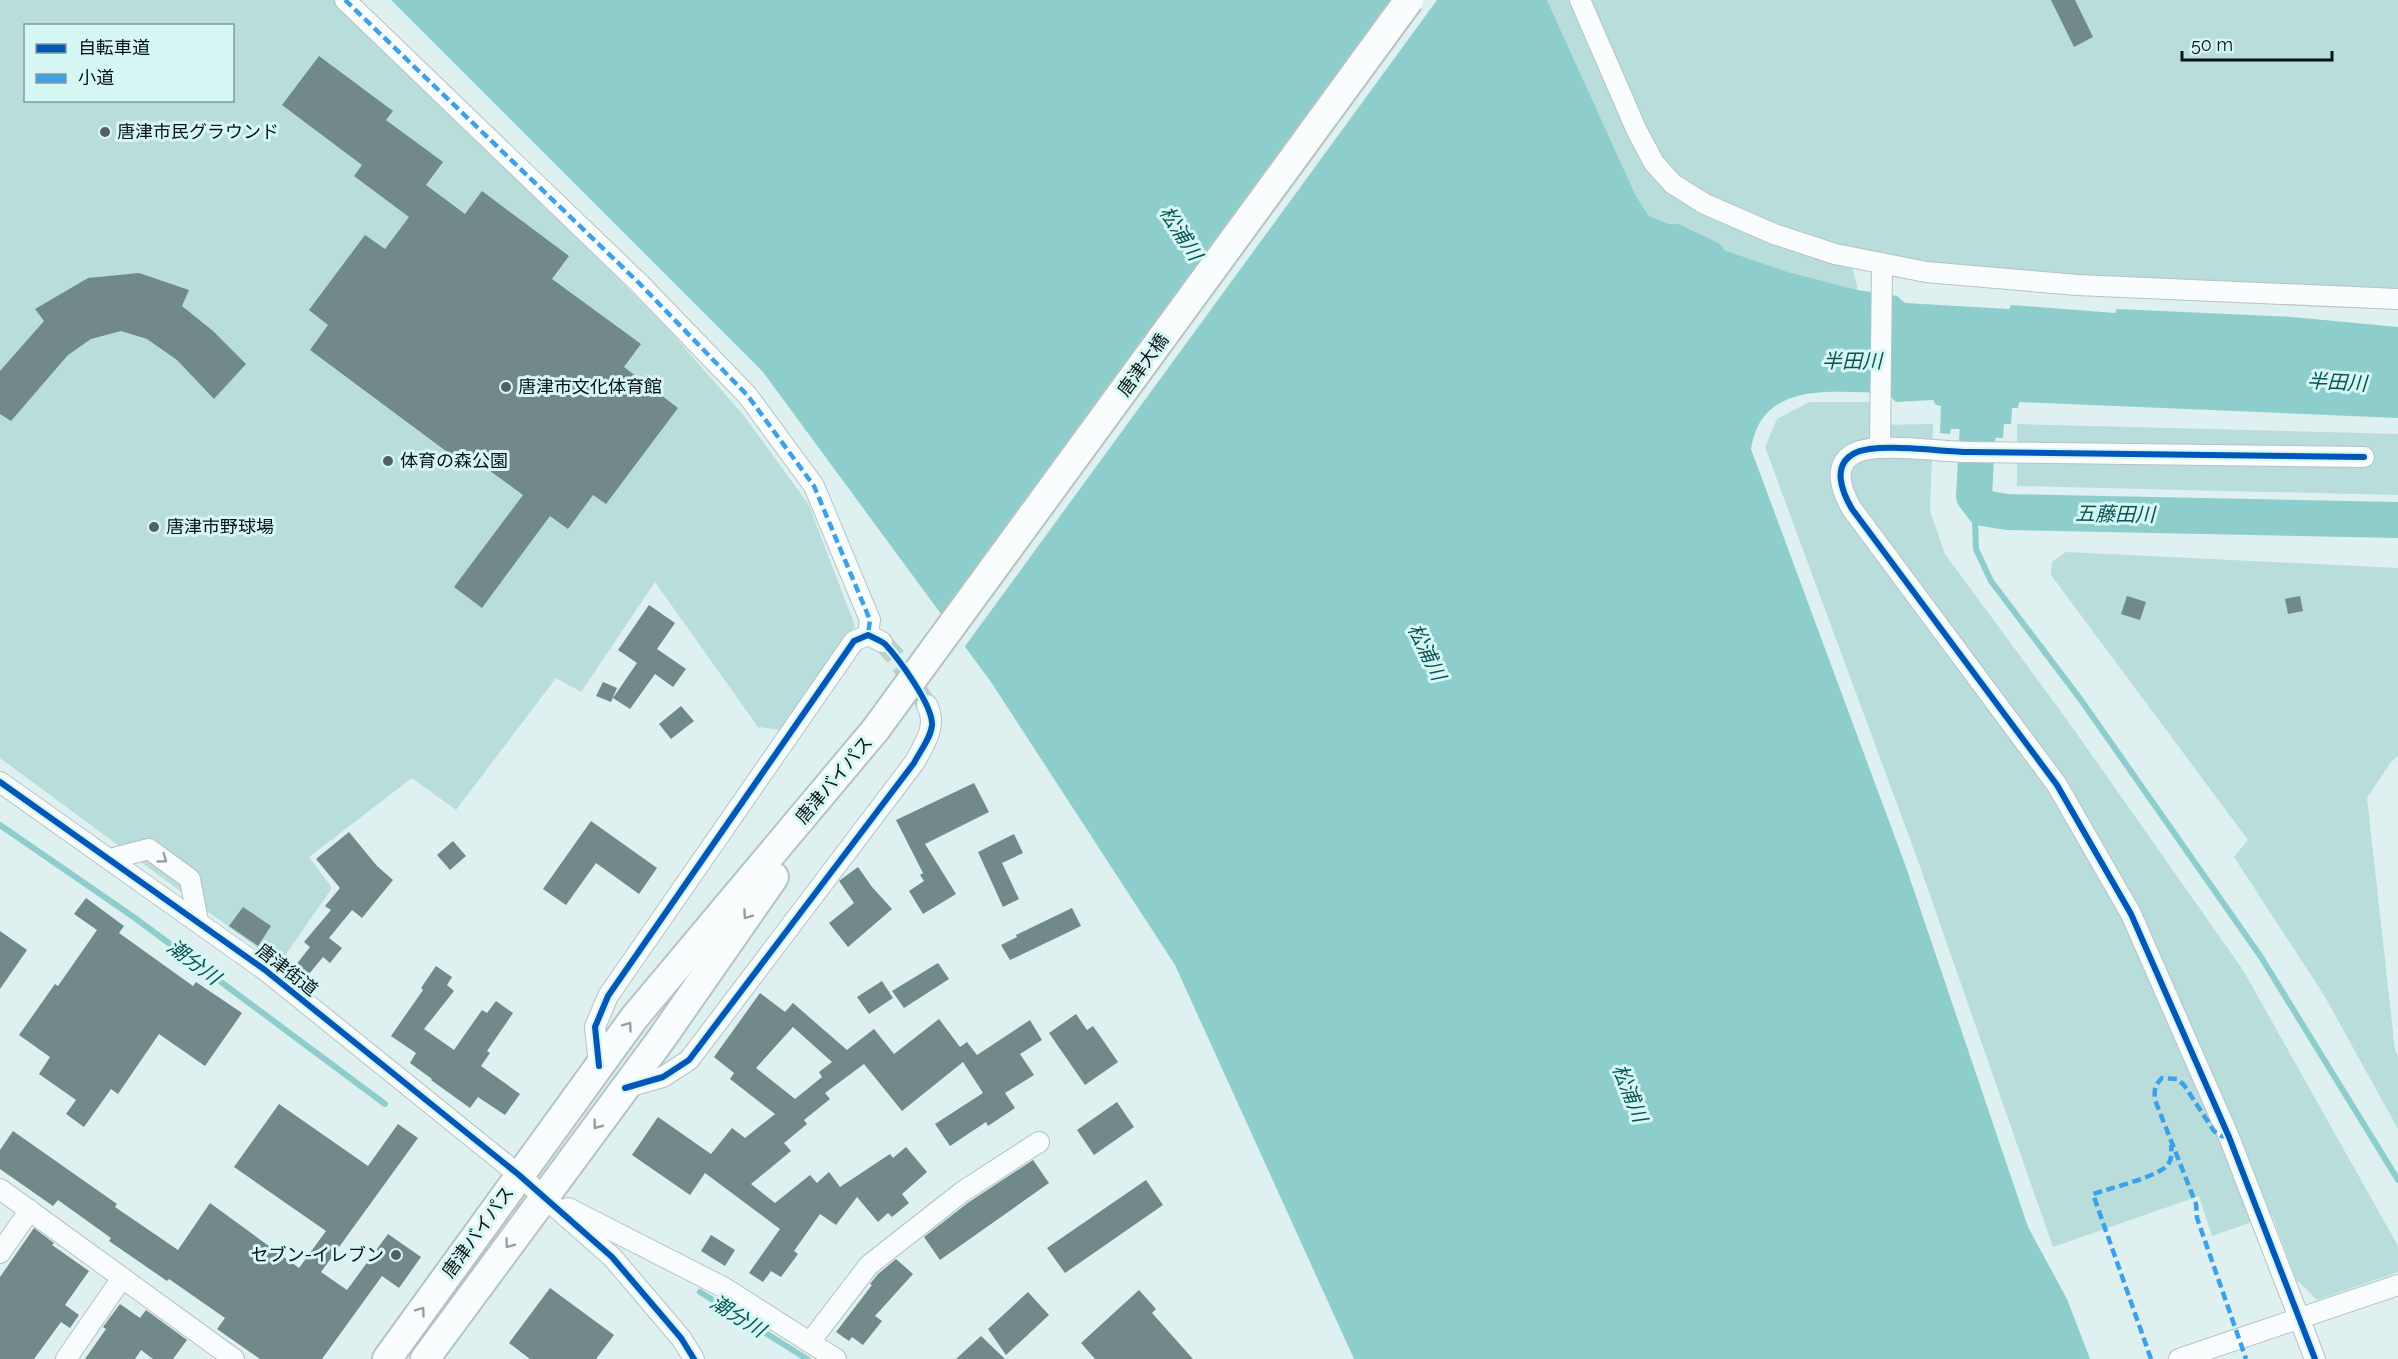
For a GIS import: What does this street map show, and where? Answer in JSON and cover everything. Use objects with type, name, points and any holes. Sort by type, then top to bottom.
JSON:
[{"type":"highway","name":"唐津大橋","points":[[876,729],[1409,0]]},
{"type":"highway","name":"唐津バイパス","points":[[387,1359],[634,1018],[876,729]]},
{"type":"highway","name":"唐津バイパス","points":[[425,1359],[662,1038],[876,729]]},
{"type":"street","points":[[345,0],[639,283],[748,396],[814,486],[870,620],[875,638],[854,641],[608,996],[595,1027],[599,1066]]},
{"type":"street","points":[[1580,0],[1637,131],[1654,163],[1673,184],[1705,204],[1774,234],[1835,254],[1926,272],[2077,285],[2398,299]]},
{"type":"street","points":[[1880,448],[1882,264]]},
{"type":"street","points":[[2315,1359],[2295,1320],[2229,1137],[2131,914],[2057,785],[1859,518],[1843,493],[1841,471],[1846,461],[1854,454],[1880,448],[1950,452],[2364,457]]},
{"type":"street","points":[[625,1088],[663,1077],[689,1060],[914,763],[932,726],[931,713],[927,705]]},
{"type":"street","name":"唐津街道","points":[[0,782],[265,970],[544,1196]]},
{"type":"street","points":[[110,859],[150,849],[190,879],[198,922]]},
{"type":"street","points":[[810,1342],[869,1265],[962,1192],[1039,1142]]},
{"type":"street","points":[[0,1189],[122,1278],[214,1353],[234,1359]]},
{"type":"street","points":[[544,1196],[723,1287],[836,1359]]},
{"type":"street","points":[[544,1196],[612,1257],[681,1338],[694,1359]]},
{"type":"street","points":[[0,1253],[30,1210]]},
{"type":"street","points":[[66,1359],[122,1278]]},
{"type":"street","points":[[2179,1359],[2398,1285]]},
{"type":"shaded area","name":"体育の森公園","points":[[0,0],[336,0],[487,147],[669,330],[745,417],[809,505],[855,626],[781,730],[758,727],[655,582],[581,692],[556,678],[456,810],[412,778],[309,857],[332,888],[279,964],[0,758]]},
{"type":"shaded area","points":[[1547,0],[1571,0],[1632,138],[1736,226],[1853,269],[1858,290],[1788,272],[1724,250],[1679,224],[1669,224],[1649,216],[1636,196]]},
{"type":"shaded area","points":[[1586,0],[2398,0],[2398,289],[2197,283],[1925,266],[1831,246],[1706,198],[1658,160]]},
{"type":"shaded area","points":[[1809,402],[1870,402],[1872,425],[1933,424],[1930,511],[1945,554],[2065,717],[2243,970],[2398,1246],[2398,1272],[2317,1300],[2296,1279],[2272,1215],[2212,1236],[2199,1196],[2053,1247],[1917,858],[1765,447],[1777,419]]},
{"type":"shaded area","points":[[2017,424],[2398,434],[2398,495],[2017,486]]},
{"type":"shaded area","points":[[2066,552],[2398,568],[2398,756],[2391,762],[2367,798],[2395,1050],[2398,1057],[2398,1129],[2324,995],[2234,857],[2248,840],[2051,575],[2052,562]]},
{"type":"water","points":[[391,0],[1547,0],[1636,196],[1649,216],[1669,224],[1679,224],[1720,244],[1724,250],[1788,272],[1858,290],[1897,296],[1905,303],[2009,309],[2011,305],[2115,313],[2117,309],[2292,317],[2398,327],[2398,418],[2019,402],[2018,408],[2012,408],[2011,424],[2004,424],[2003,438],[1962,436],[1962,429],[1951,429],[1950,434],[1940,433],[1941,406],[1936,405],[1933,400],[1896,402],[1887,393],[1824,392],[1785,401],[1769,411],[1758,426],[1751,449],[1906,867],[2028,1227],[2067,1299],[2090,1359],[1354,1359],[1175,965],[991,682],[763,372]]},
{"type":"pier","points":[[1392,0],[1437,0],[963,649],[940,618]]},
{"type":"building","points":[[2051,0],[2075,0],[2093,37],[2074,47]]},
{"type":"building","name":"唐津市文化体育館","points":[[319,56],[393,111],[386,120],[443,162],[426,185],[465,214],[482,191],[569,256],[552,279],[641,344],[624,367],[678,408],[606,504],[593,495],[568,529],[550,516],[482,608],[454,587],[523,495],[460,449],[454,457],[310,350],[328,325],[309,310],[365,235],[385,249],[409,217],[354,176],[362,165],[282,105]]},
{"type":"building","points":[[139,273],[189,290],[182,306],[213,331],[246,364],[214,399],[177,360],[147,339],[121,331],[91,339],[68,355],[11,421],[0,414],[0,371],[44,321],[35,309],[88,278]]},
{"type":"building","points":[[2127,596],[2146,602],[2140,620],[2121,614]]},
{"type":"building","points":[[2300,596],[2303,611],[2288,614],[2285,599]]},
{"type":"building","points":[[649,605],[675,623],[657,649],[686,669],[673,687],[655,674],[630,709],[613,698],[637,663],[618,650]]},
{"type":"building","points":[[603,682],[617,688],[611,702],[596,696]]},
{"type":"building","points":[[681,706],[694,721],[671,739],[659,724]]},
{"type":"building","points":[[974,783],[989,812],[925,844],[956,894],[923,914],[909,891],[924,881],[920,875],[923,873],[896,820]]},
{"type":"building","points":[[591,821],[657,868],[639,894],[596,863],[566,905],[543,889]]},
{"type":"building","points":[[349,832],[377,866],[393,880],[362,918],[352,910],[329,938],[342,948],[330,963],[323,957],[304,980],[292,970],[310,947],[304,942],[331,910],[325,906],[340,888],[316,859]]},
{"type":"building","points":[[1014,834],[1023,853],[1002,863],[1019,899],[1003,907],[978,852]]},
{"type":"building","points":[[453,841],[466,856],[450,870],[437,855]]},
{"type":"building","points":[[858,867],[892,909],[848,947],[829,923],[854,903],[839,881]]},
{"type":"building","points":[[86,898],[124,926],[119,933],[193,986],[196,982],[242,1013],[205,1066],[159,1034],[118,1094],[111,1089],[84,1127],[66,1114],[76,1100],[39,1074],[50,1057],[19,1035],[55,984],[58,986],[97,930],[74,914]]},
{"type":"building","points":[[243,907],[271,926],[258,946],[229,926]]},
{"type":"building","points":[[1072,908],[1081,926],[1010,960],[1001,945],[1017,937],[1016,935]]},
{"type":"building","points":[[0,931],[27,950],[0,989]]},
{"type":"building","points":[[938,963],[949,979],[904,1008],[892,991]]},
{"type":"building","points":[[436,966],[452,977],[447,985],[454,991],[424,1029],[454,1050],[482,1010],[487,1013],[496,1001],[513,1013],[487,1051],[490,1053],[481,1066],[520,1094],[505,1115],[478,1097],[470,1108],[410,1063],[416,1053],[391,1036],[423,990],[421,988]]},
{"type":"building","points":[[882,981],[893,998],[869,1014],[857,997]]},
{"type":"building","points":[[760,993],[785,1012],[793,1003],[847,1050],[874,1029],[894,1054],[939,1019],[960,1047],[967,1042],[977,1055],[1030,1020],[1042,1040],[1020,1054],[1034,1075],[1005,1093],[1015,1108],[988,1126],[986,1122],[950,1146],[935,1124],[983,1093],[963,1062],[902,1111],[864,1064],[825,1093],[830,1099],[804,1120],[807,1124],[784,1143],[791,1151],[751,1184],[775,1203],[810,1175],[817,1183],[829,1172],[840,1187],[890,1154],[893,1158],[906,1147],[927,1172],[902,1194],[909,1203],[892,1217],[888,1213],[878,1222],[857,1197],[836,1225],[820,1214],[794,1251],[798,1254],[781,1277],[771,1271],[763,1282],[749,1273],[780,1229],[705,1173],[690,1195],[632,1155],[658,1117],[711,1154],[732,1128],[745,1138],[775,1114],[730,1079],[734,1073],[714,1057]],"holes":[[[793,1027],[832,1062],[819,1072],[822,1077],[795,1099],[756,1068]]]},
{"type":"building","points":[[1076,1014],[1087,1030],[1093,1026],[1118,1062],[1085,1085],[1049,1033]]},
{"type":"building","points":[[1117,1102],[1134,1127],[1094,1155],[1077,1130]]},
{"type":"building","points":[[279,1104],[368,1166],[398,1124],[418,1138],[321,1272],[347,1290],[388,1234],[421,1257],[399,1288],[382,1276],[322,1359],[260,1359],[217,1329],[225,1318],[109,1241],[111,1238],[58,1200],[53,1206],[0,1169],[0,1150],[13,1131],[117,1204],[115,1207],[178,1250],[210,1203],[299,1268],[326,1231],[234,1167]]},
{"type":"building","points":[[1033,1160],[1049,1183],[940,1260],[924,1237],[969,1202]]},
{"type":"building","points":[[1146,1180],[1163,1205],[1065,1273],[1047,1248]]},
{"type":"building","points":[[34,1228],[54,1243],[52,1245],[89,1271],[65,1305],[79,1315],[70,1328],[61,1322],[34,1359],[0,1359],[0,1277]]},
{"type":"building","points":[[711,1235],[735,1250],[725,1266],[701,1251]]},
{"type":"building","points":[[896,1259],[913,1274],[875,1316],[882,1321],[863,1345],[852,1337],[849,1341],[836,1332],[878,1274]]},
{"type":"building","points":[[550,1288],[614,1335],[596,1359],[530,1359],[509,1343]]},
{"type":"building","points":[[1139,1290],[1156,1309],[1152,1313],[1193,1359],[1095,1359],[1081,1343]]},
{"type":"building","points":[[1028,1292],[1049,1315],[1006,1355],[988,1329]]},
{"type":"building","points":[[120,1304],[140,1318],[146,1310],[187,1340],[173,1359],[153,1359],[141,1350],[135,1359],[85,1359],[106,1329],[103,1327]]},
{"type":"building","points":[[981,1336],[1005,1359],[956,1359]]},
{"type":"waterway","name":"五藤田川","points":[[1980,387],[1974,496],[1983,508],[2007,512],[2398,520]]},
{"type":"waterway","points":[[1974,496],[1976,549],[1991,581],[2081,700],[2261,957],[2398,1180]]},
{"type":"waterway","name":"潮分川","points":[[0,825],[135,918],[385,1104]]},
{"type":"waterway","name":"潮分川","points":[[700,1292],[807,1359]]},
{"type":"tunnel","points":[[882,642],[895,656],[927,705]]},
{"type":"marked path","points":[[345,0],[639,283],[748,396],[814,486],[870,620],[868,635]]},
{"type":"marked path","points":[[2229,1137],[2221,1136],[2214,1131],[2184,1085],[2177,1079],[2162,1078],[2155,1087],[2155,1100],[2196,1204],[2197,1218],[2246,1359]]},
{"type":"marked path","points":[[2151,1359],[2093,1194],[2160,1171],[2169,1162],[2171,1145]]},
{"type":"cycle path","points":[[2315,1359],[2229,1137],[2131,914],[2057,785],[1852,509],[1842,487],[1841,472],[1843,464],[1855,453],[1879,448],[1968,452],[2364,457]]},
{"type":"cycle path","points":[[599,1066],[595,1027],[608,996],[854,641],[868,635],[883,643],[906,671],[921,694],[931,716],[930,735],[914,763],[689,1060],[663,1077],[625,1088]]},
{"type":"cycle path","points":[[0,782],[265,970],[519,1175],[612,1257],[681,1338],[694,1359]]},
{"type":"place","name":"唐津市民グラウンド","points":[[105,132]]},
{"type":"place","name":"唐津市文化体育館","points":[[506,387]]},
{"type":"place","name":"体育の森公園","points":[[388,461]]},
{"type":"place","name":"唐津市野球場","points":[[154,527]]},
{"type":"place","name":"セブン-イレブン","points":[[396,1255]]},
{"type":"water label","name":"松浦川","points":[[1181,233]]},
{"type":"water label","name":"半田川","points":[[1852,361]]},
{"type":"water label","name":"半田川","points":[[2337,382]]},
{"type":"water label","name":"松浦川","points":[[1427,652]]},
{"type":"water label","name":"松浦川","points":[[1630,1093]]}]
